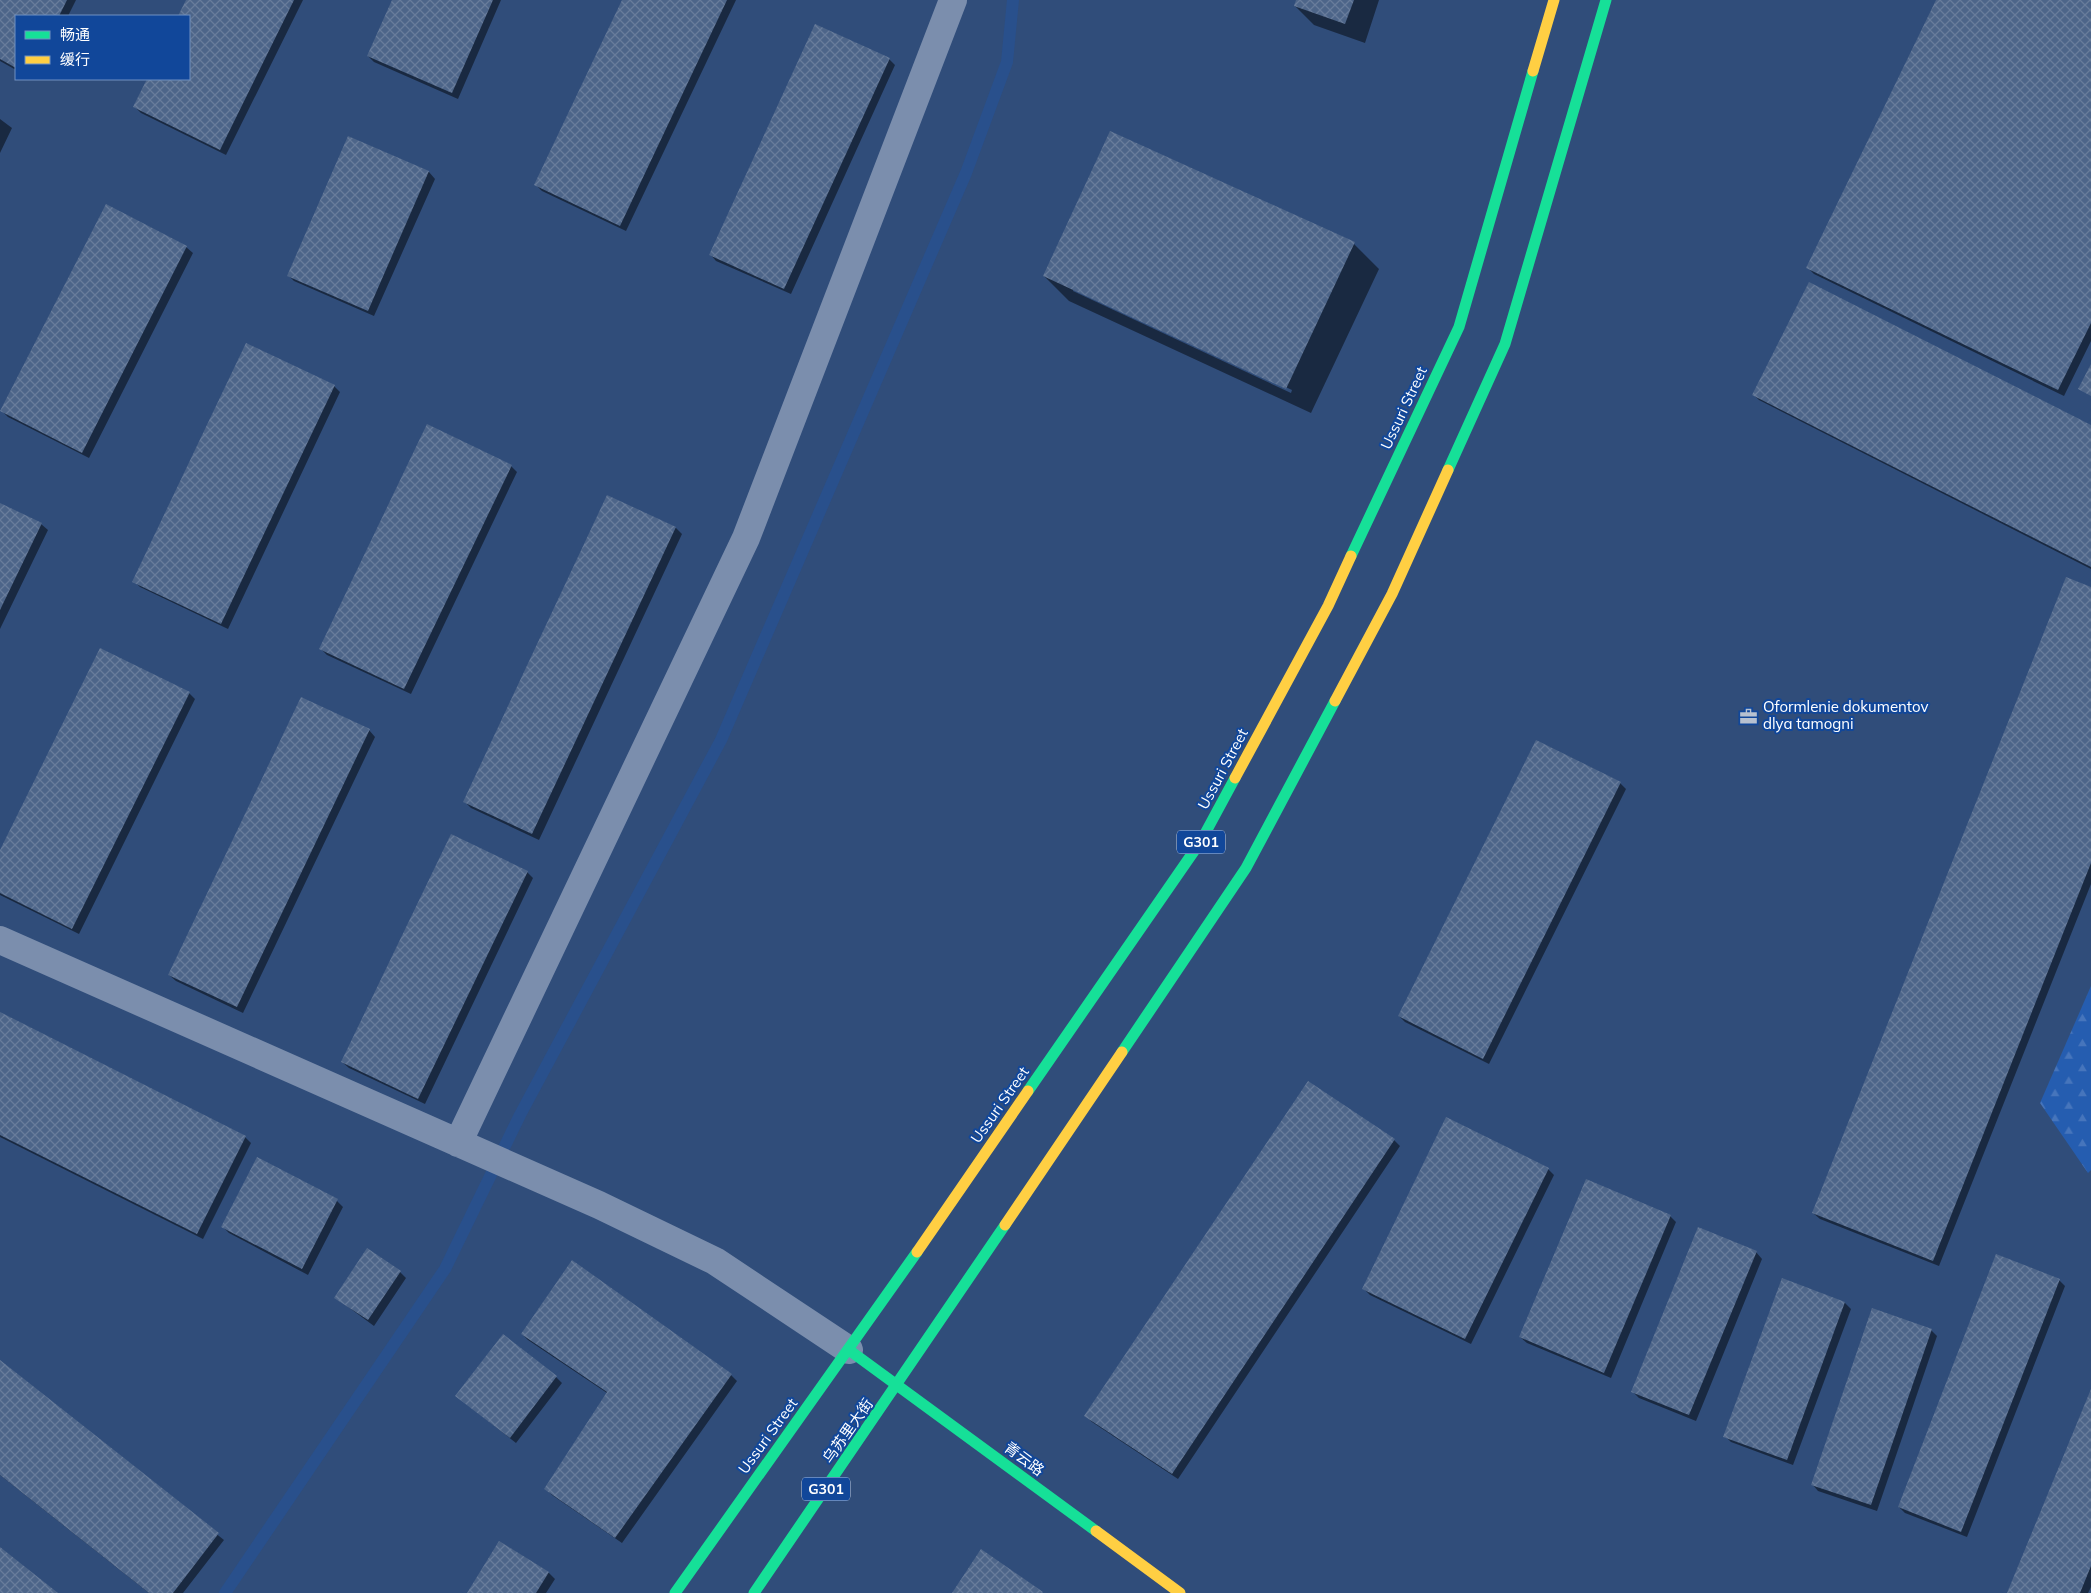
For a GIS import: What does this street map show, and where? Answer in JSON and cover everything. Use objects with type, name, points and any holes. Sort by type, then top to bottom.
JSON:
[{"type":"main road","name":"Ussuri Street","points":[[675,1593],[849,1350],[1201,841],[1328,606],[1459,326],[1554,0]]},
{"type":"main road","name":"G301","points":[[898,1384],[1246,868],[1392,594],[1505,344],[1606,0]]},
{"type":"main road","name":"青云路","points":[[849,1350],[898,1384],[1180,1593]]},
{"type":"main road","name":"乌苏里大街","points":[[754,1593],[898,1384]]},
{"type":"street","points":[[458,1143],[746,538],[953,0]]},
{"type":"street","points":[[0,940],[599,1206],[716,1261],[849,1350]]},
{"type":"green space","points":[[2091,986],[2091,1170],[2088,1173],[2040,1103]]},
{"type":"building","points":[[0,0],[67,0],[60,15],[15,15],[15,67],[0,59]]},
{"type":"building","points":[[186,0],[294,0],[220,150],[133,107],[146,80],[190,80],[190,15],[178,15]]},
{"type":"building","points":[[392,0],[493,0],[452,93],[367,56]]},
{"type":"building","points":[[622,0],[727,0],[620,226],[534,185]]},
{"type":"building","points":[[1296,0],[1354,0],[1345,24],[1294,6]]},
{"type":"building","points":[[1936,0],[2091,0],[2091,323],[2058,390],[1806,268]]},
{"type":"building","points":[[815,24],[890,58],[784,289],[709,255]]},
{"type":"building","points":[[1110,131],[1355,242],[1286,389],[1043,276]]},
{"type":"building","points":[[348,136],[429,171],[368,311],[287,276]]},
{"type":"building","points":[[106,204],[187,246],[82,453],[0,411]]},
{"type":"building","points":[[1809,282],[2091,425],[2091,567],[1752,395]]},
{"type":"building","points":[[246,343],[335,385],[221,624],[132,582]]},
{"type":"building","points":[[2091,364],[2091,396],[2078,389]]},
{"type":"building","points":[[427,424],[512,465],[404,689],[319,649]]},
{"type":"building","points":[[607,495],[676,527],[532,834],[463,802]]},
{"type":"building","points":[[0,503],[42,523],[0,610]]},
{"type":"building","points":[[2066,577],[2091,587],[2091,863],[1933,1261],[1812,1213]]},
{"type":"building","points":[[100,648],[190,692],[72,929],[0,893],[0,850]]},
{"type":"building","points":[[301,697],[370,729],[237,1007],[168,975]]},
{"type":"building","points":[[1536,740],[1621,782],[1483,1059],[1398,1016]]},
{"type":"building","points":[[451,834],[528,871],[418,1099],[341,1062]]},
{"type":"building","points":[[0,1012],[246,1136],[197,1234],[0,1135]]},
{"type":"building","points":[[1308,1081],[1395,1139],[1172,1474],[1084,1416]]},
{"type":"building","points":[[1446,1117],[1549,1168],[1465,1339],[1362,1289]]},
{"type":"building","points":[[257,1157],[338,1199],[302,1269],[221,1227]]},
{"type":"building","points":[[1586,1179],[1671,1215],[1604,1373],[1519,1337]]},
{"type":"building","points":[[1698,1227],[1757,1251],[1689,1415],[1631,1392]]},
{"type":"building","points":[[367,1248],[401,1271],[368,1320],[334,1298]]},
{"type":"building","points":[[1996,1254],[2060,1279],[1961,1532],[1898,1507]]},
{"type":"building","points":[[572,1260],[732,1374],[615,1538],[544,1489],[607,1392],[521,1334]]},
{"type":"building","points":[[1782,1278],[1845,1302],[1787,1460],[1723,1437]]},
{"type":"building","points":[[1872,1308],[1932,1329],[1871,1505],[1811,1485]]},
{"type":"building","points":[[503,1334],[557,1376],[510,1438],[455,1396]]},
{"type":"building","points":[[0,1360],[219,1533],[173,1593],[149,1593],[0,1475]]},
{"type":"building","points":[[2091,1389],[2091,1566],[2080,1593],[2007,1593]]},
{"type":"building","points":[[499,1541],[549,1572],[536,1593],[467,1593]]},
{"type":"building","points":[[0,1547],[58,1593],[0,1593]]},
{"type":"building","points":[[981,1549],[1043,1592],[952,1593]]},
{"type":"waterway","points":[[225,1593],[445,1269],[520,1115],[721,740],[966,173],[1007,62],[1013,0]]},
{"type":"traffic: fast","points":[[1448,470],[1505,344],[1606,0]]},
{"type":"traffic: fast","points":[[1351,556],[1459,327],[1533,71]]},
{"type":"traffic: fast","points":[[1122,1052],[1246,868],[1335,701]]},
{"type":"traffic: fast","points":[[1028,1091],[1201,841],[1235,778]]},
{"type":"traffic: fast","points":[[754,1593],[1005,1225]]},
{"type":"traffic: fast","points":[[675,1593],[917,1252]]},
{"type":"traffic: fast","points":[[849,1350],[1096,1531]]},
{"type":"traffic: slow","points":[[1533,71],[1554,0]]},
{"type":"traffic: slow","points":[[1335,701],[1392,594],[1448,470]]},
{"type":"traffic: slow","points":[[1235,778],[1328,606],[1351,556]]},
{"type":"traffic: slow","points":[[1005,1225],[1122,1052]]},
{"type":"traffic: slow","points":[[917,1252],[1028,1091]]},
{"type":"traffic: slow","points":[[1096,1531],[1180,1593]]},
{"type":"place","name":"Oformlenie dokumentov dlya tamogni","points":[[1749,716]]}]
